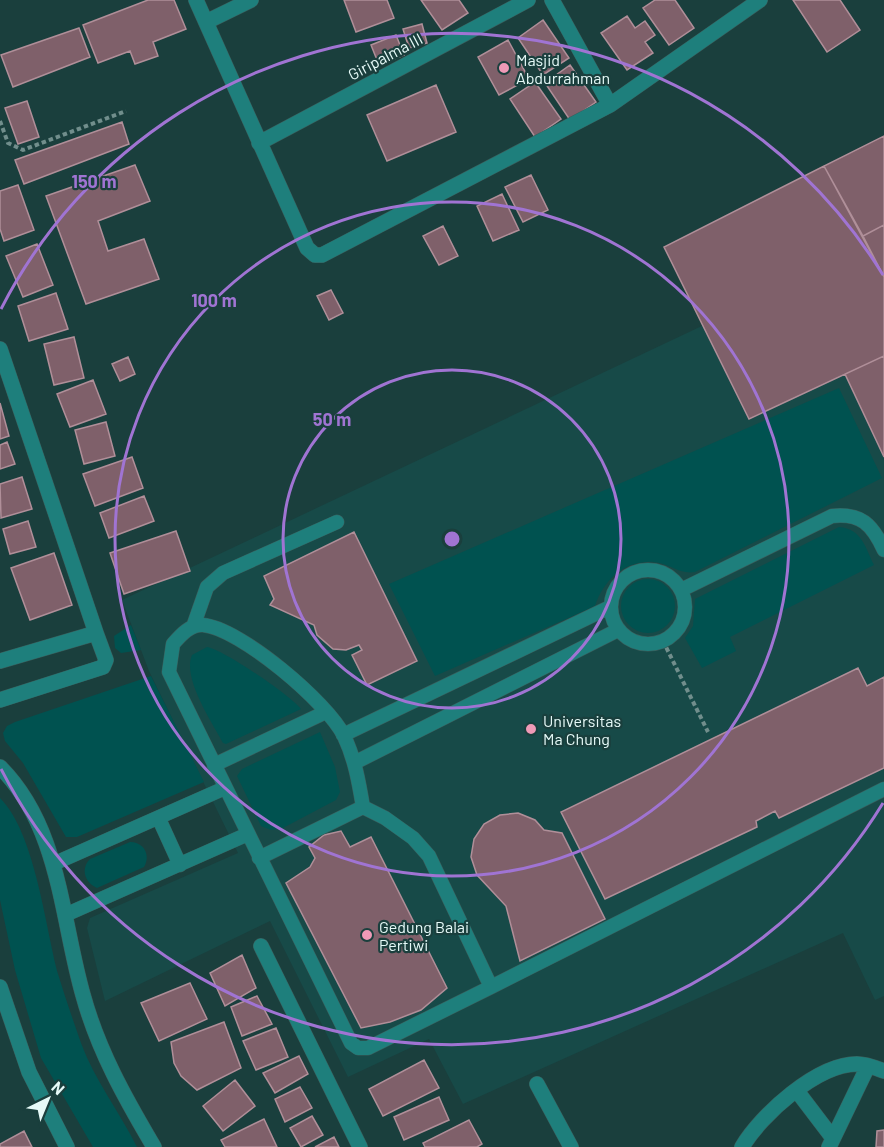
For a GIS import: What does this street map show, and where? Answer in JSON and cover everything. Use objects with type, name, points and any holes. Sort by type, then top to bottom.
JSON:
[{"type":"street","points":[[196,0],[307,248],[315,255],[322,255],[610,105],[760,0]]},
{"type":"street","points":[[206,22],[251,0]]},
{"type":"street","name":"Giripalma III","points":[[259,143],[528,0]]},
{"type":"street","points":[[552,0],[610,105]]},
{"type":"street","points":[[0,349],[106,657],[103,667],[0,700]]},
{"type":"street","points":[[0,661],[96,633]]},
{"type":"street","points":[[0,767],[19,790],[39,824],[53,864],[82,994],[99,1045],[119,1089],[154,1147]]},
{"type":"street","points":[[261,946],[360,1147]]},
{"type":"street","points":[[0,987],[29,1072],[67,1147]]},
{"type":"street","points":[[742,1147],[758,1125],[797,1091],[839,1067],[857,1064],[884,1071]]},
{"type":"street","points":[[830,1142],[868,1066]]},
{"type":"street","points":[[537,1084],[571,1147]]},
{"type":"street","points":[[797,1091],[830,1142]]},
{"type":"lane","points":[[681,590],[832,516],[850,514],[861,519],[882,542]]},
{"type":"lane","points":[[193,627],[207,587],[223,573],[337,522]]},
{"type":"lane","points":[[639,570],[659,571],[668,575],[681,590],[685,610],[678,628],[663,641],[654,644],[634,642],[618,630],[610,607],[615,588],[629,573],[639,570]]},
{"type":"lane","points":[[343,735],[610,607]]},
{"type":"lane","points":[[363,807],[354,763],[343,735],[302,686],[234,637],[202,625],[193,627],[173,644],[169,672],[351,1043],[358,1048],[369,1048],[884,789]]},
{"type":"lane","points":[[354,763],[618,630]]},
{"type":"lane","points":[[214,765],[326,712]]},
{"type":"lane","points":[[53,864],[225,788]]},
{"type":"lane","points":[[259,858],[363,807]]},
{"type":"lane","points":[[363,807],[384,818],[412,838],[429,856],[490,987]]},
{"type":"lane","points":[[159,819],[180,865]]},
{"type":"lane","points":[[65,915],[248,834]]},
{"type":"path","points":[[0,121],[8,143],[23,150],[126,111]]},
{"type":"path","points":[[663,641],[708,732]]},
{"type":"shaded area","name":"Universitas Ma Chung","points":[[704,325],[749,419],[845,374],[884,457],[884,996],[875,1000],[843,933],[463,1104],[429,1039],[348,1077],[270,921],[105,1001],[87,928],[90,918],[238,853],[149,671],[122,600]]},
{"type":"shaded area","points":[[839,388],[882,478],[695,572],[684,572],[654,562],[633,564],[610,580],[595,606],[435,676],[389,584]]},
{"type":"shaded area","points":[[839,527],[847,528],[858,535],[874,565],[730,637],[736,651],[702,668],[685,638],[693,626],[695,599]]},
{"type":"shaded area","points":[[648,579],[658,581],[667,587],[673,596],[675,606],[673,616],[667,625],[658,631],[648,633],[638,631],[629,625],[623,616],[621,606],[623,596],[629,587],[638,581]]},
{"type":"shaded area","points":[[131,625],[141,650],[121,653],[115,648],[114,636]]},
{"type":"shaded area","points":[[207,647],[256,674],[301,709],[226,744],[223,743],[200,700],[191,676],[192,655]]},
{"type":"shaded area","points":[[151,676],[204,782],[77,837],[66,837],[23,763],[5,741],[3,733],[7,726],[15,722]]},
{"type":"shaded area","points":[[320,732],[335,767],[340,792],[336,800],[281,829],[271,830],[261,826],[237,776],[242,769]]},
{"type":"shaded area","points":[[0,798],[22,833],[30,856],[58,974],[81,1043],[93,1070],[137,1147],[93,1147],[41,1058],[15,970],[0,900]]},
{"type":"shaded area","points":[[130,842],[139,844],[145,850],[147,858],[144,867],[97,888],[89,883],[85,875],[85,867],[90,859]]},
{"type":"building","points":[[148,0],[174,0],[186,29],[153,42],[158,56],[135,64],[130,51],[98,63],[83,25]]},
{"type":"building","points":[[344,0],[387,0],[394,18],[356,32]]},
{"type":"building","points":[[421,0],[459,0],[468,13],[442,30]]},
{"type":"building","points":[[655,0],[675,0],[694,28],[669,45],[643,8]]},
{"type":"building","points":[[793,0],[840,0],[860,30],[827,52]]},
{"type":"building","points":[[627,16],[635,28],[645,21],[655,35],[645,42],[653,53],[627,70],[601,33]]},
{"type":"building","points":[[543,20],[569,58],[543,75],[518,38]]},
{"type":"building","points":[[422,24],[427,43],[409,48],[403,29]]},
{"type":"building","points":[[79,28],[90,57],[13,87],[1,55]]},
{"type":"building","points":[[396,35],[404,55],[379,65],[371,45]]},
{"type":"building","name":"Masjid Abdurrahman","points":[[508,40],[529,79],[499,95],[478,57]]},
{"type":"building","points":[[570,65],[596,102],[570,120],[545,83]]},
{"type":"building","points":[[535,82],[561,119],[535,137],[510,99]]},
{"type":"building","points":[[436,85],[456,132],[387,161],[367,115]]},
{"type":"building","points":[[27,101],[39,137],[18,144],[5,108]]},
{"type":"building","points":[[122,122],[129,144],[24,184],[15,160]]},
{"type":"building","points":[[884,136],[884,225],[863,236],[824,166]]},
{"type":"building","points":[[135,165],[150,201],[98,221],[108,251],[144,239],[159,279],[86,304],[46,196]]},
{"type":"building","points":[[824,166],[884,277],[884,356],[749,419],[664,247]]},
{"type":"building","points":[[531,175],[548,210],[523,222],[505,187]]},
{"type":"building","points":[[18,185],[34,230],[4,241],[0,229],[0,191]]},
{"type":"building","points":[[502,194],[519,230],[493,241],[477,206]]},
{"type":"building","points":[[884,225],[884,277],[863,236]]},
{"type":"building","points":[[443,226],[458,256],[439,265],[423,236]]},
{"type":"building","points":[[37,244],[53,285],[23,297],[6,256]]},
{"type":"building","points":[[331,290],[343,313],[329,320],[317,296]]},
{"type":"building","points":[[56,293],[68,329],[29,341],[18,306]]},
{"type":"building","points":[[74,337],[84,378],[54,385],[44,344]]},
{"type":"building","points":[[884,356],[884,457],[845,374]]},
{"type":"building","points":[[128,357],[135,374],[120,381],[112,364]]},
{"type":"building","points":[[93,380],[106,414],[70,427],[57,394]]},
{"type":"building","points":[[0,403],[9,436],[0,439]]},
{"type":"building","points":[[106,422],[115,456],[84,464],[75,430]]},
{"type":"building","points":[[7,442],[15,464],[0,469],[0,445]]},
{"type":"building","points":[[132,457],[143,488],[95,506],[83,474]]},
{"type":"building","points":[[22,477],[32,509],[1,518],[0,484]]},
{"type":"building","points":[[144,496],[154,521],[109,538],[100,513]]},
{"type":"building","points":[[28,521],[36,547],[10,554],[3,529]]},
{"type":"building","points":[[176,531],[190,571],[124,594],[110,553]]},
{"type":"building","points":[[354,532],[417,661],[367,685],[352,655],[362,650],[359,645],[346,650],[333,649],[317,635],[314,625],[270,605],[274,599],[264,576]]},
{"type":"building","points":[[54,553],[72,605],[30,620],[11,568]]},
{"type":"building","points":[[858,668],[867,686],[884,677],[884,768],[779,818],[775,811],[756,821],[757,827],[605,899],[561,812]]},
{"type":"building","points":[[518,813],[535,820],[544,830],[562,833],[605,919],[520,961],[506,906],[477,875],[471,857],[474,839],[484,824],[500,815]]},
{"type":"building","name":"Gedung Balai Pertiwi","points":[[341,831],[350,847],[371,837],[447,988],[421,1010],[390,1022],[361,1028],[286,883],[310,867],[315,858],[309,847],[324,835]]},
{"type":"building","points":[[242,955],[256,988],[225,1006],[210,973]]},
{"type":"building","points":[[190,983],[207,1019],[159,1041],[141,1003]]},
{"type":"building","points":[[257,996],[272,1024],[242,1036],[231,1007]]},
{"type":"building","points":[[224,1022],[241,1068],[197,1090],[181,1076],[174,1063],[171,1042]]},
{"type":"building","points":[[276,1028],[288,1057],[256,1070],[243,1041]]},
{"type":"building","points":[[299,1056],[308,1074],[275,1093],[263,1073]]},
{"type":"building","points":[[424,1060],[439,1088],[383,1116],[369,1089]]},
{"type":"building","points":[[235,1080],[255,1106],[223,1131],[203,1106]]},
{"type":"building","points":[[300,1087],[312,1108],[285,1122],[275,1099]]},
{"type":"building","points":[[439,1097],[449,1120],[404,1140],[394,1117]]},
{"type":"building","points":[[312,1116],[323,1135],[301,1147],[290,1128]]},
{"type":"building","points":[[264,1119],[277,1147],[225,1147],[221,1140]]},
{"type":"building","points":[[469,1120],[482,1144],[477,1147],[425,1147],[423,1143]]},
{"type":"building","points":[[884,1130],[884,1147],[876,1147],[877,1131]]},
{"type":"building","points":[[24,1131],[32,1147],[0,1147],[0,1144]]},
{"type":"building","points":[[334,1137],[339,1147],[315,1147]]},
{"type":"place","name":"Masjid Abdurrahman","points":[[504,68]]},
{"type":"place","name":"Universitas Ma Chung","points":[[531,729]]},
{"type":"place","name":"Gedung Balai Pertiwi","points":[[367,935]]}]
